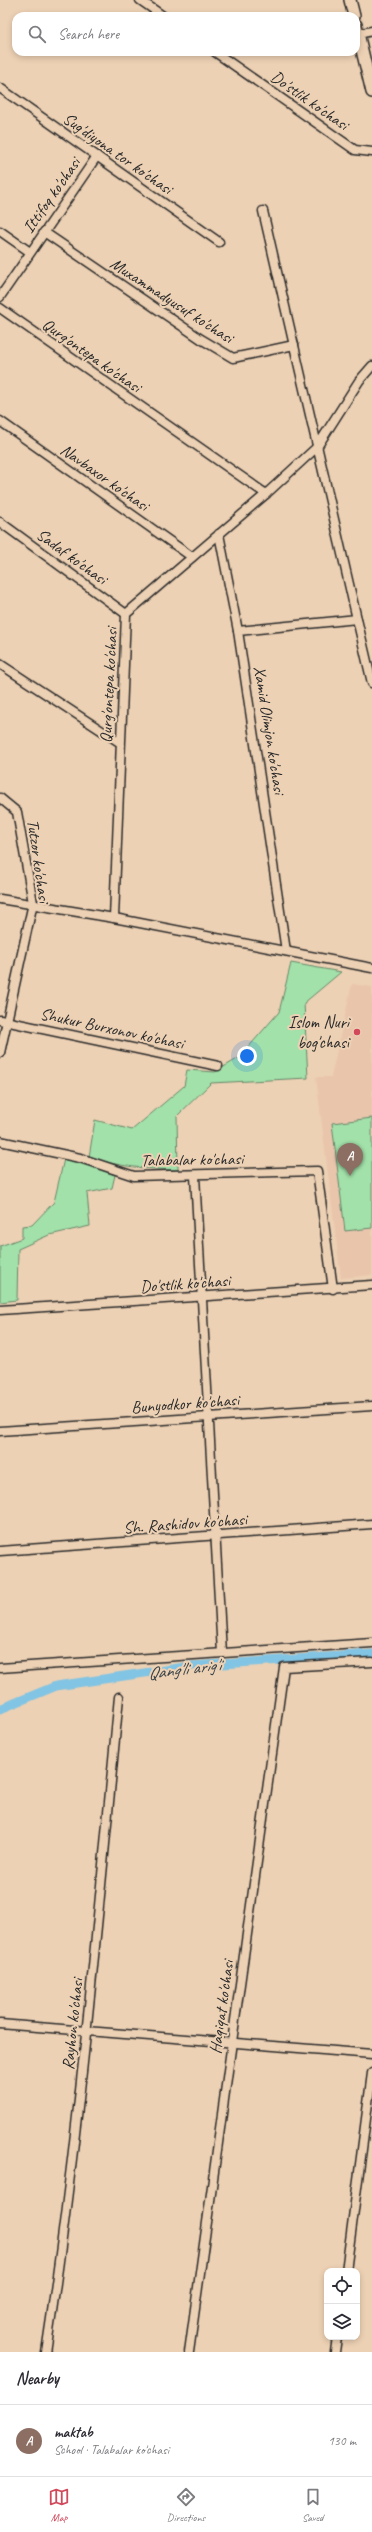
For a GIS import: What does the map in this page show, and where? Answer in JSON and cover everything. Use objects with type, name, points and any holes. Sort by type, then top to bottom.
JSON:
[{"type":"main road","points":[[350,0],[353,12]]},
{"type":"main road","points":[[360,42],[372,92]]},
{"type":"street","points":[[140,0],[157,12]]},
{"type":"street","points":[[360,30],[372,31]]},
{"type":"street","name":"Do'stlik ko'chasi","points":[[221,56],[355,150],[372,152]]},
{"type":"street","name":"Sug'diyona tor ko'chasi","points":[[0,88],[219,242]]},
{"type":"street","name":"Ittifoq ko'chasi","points":[[0,297],[97,156]]},
{"type":"street","points":[[263,211],[357,619],[368,647],[372,683]]},
{"type":"street","name":"Ittifoq ko'chasi","points":[[0,231],[30,252]]},
{"type":"street","name":"Muxammadyusuf ko'chasi","points":[[44,232],[202,339],[233,358],[294,345]]},
{"type":"street","name":"Qurg'ontepa ko'chasi","points":[[0,308],[266,494]]},
{"type":"street","name":"Qurg'ontepa ko'chasi","points":[[114,918],[119,742],[126,614],[266,494],[317,447],[359,382],[372,366]]},
{"type":"street","name":"Navbaxor ko'chasi","points":[[0,421],[192,557]]},
{"type":"street","name":"Sadaf ko'chasi","points":[[0,522],[126,614]]},
{"type":"street","name":"Xamid Olimjon ko'chasi","points":[[219,534],[238,631],[286,951]]},
{"type":"street","points":[[238,631],[357,619]]},
{"type":"street","points":[[0,664],[119,742]]},
{"type":"street","name":"Tutzor ko'chasi","points":[[0,798],[17,812],[33,903],[4,1020],[0,1053]]},
{"type":"street","points":[[0,899],[33,903],[114,918],[372,968]]},
{"type":"street","name":"Shukur Burxonov ko'chasi","points":[[4,1020],[218,1066]]},
{"type":"street","name":"Talabalar ko'chasi","points":[[0,1141],[80,1158],[134,1176],[195,1176],[316,1172],[333,1289]]},
{"type":"street","points":[[195,1176],[200,1296],[209,1416],[222,1653]]},
{"type":"street","name":"Do'stlik ko'chasi","points":[[0,1310],[200,1296],[333,1289],[372,1285]]},
{"type":"street","name":"Bunyodkor ko'chasi","points":[[0,1431],[372,1406]]},
{"type":"street","name":"Sh. Rashidov ko'chasi","points":[[0,1551],[372,1524]]},
{"type":"street","points":[[0,1668],[372,1643]]},
{"type":"street","name":"Haqiqat ko'chasi","points":[[189,2352],[284,1667],[372,1662]]},
{"type":"street","name":"Rayhon ko'chasi","points":[[46,2352],[62,2242],[87,2030],[119,1697]]},
{"type":"street","points":[[0,2024],[372,2054]]},
{"type":"street","points":[[346,2268],[372,2073]]},
{"type":"street","points":[[335,2352],[337,2340]]},
{"type":"shaded area","points":[[352,984],[372,987],[372,1275],[341,1278],[316,1077],[331,1077]]},
{"type":"green space","points":[[291,963],[341,972],[304,1003],[308,1078],[211,1083],[177,1116],[178,1170],[133,1167],[89,1157],[95,1120],[132,1130],[184,1086],[187,1070],[215,1072],[239,1058],[279,1012]]},
{"type":"green space","points":[[372,1118],[372,1228],[345,1231],[332,1123]]},
{"type":"green space","points":[[64,1159],[78,1161],[115,1175],[112,1188],[87,1193],[90,1226],[49,1235],[18,1249],[17,1300],[0,1302],[0,1246],[22,1238],[22,1226],[32,1225],[54,1202]]},
{"type":"waterway","name":"Qang'li arig'i","points":[[0,1709],[56,1686],[192,1666],[372,1654]]},
{"type":"place","name":"Islom Nuri bog'chasi","points":[[357,1032]]},
{"type":"place","name":"maktab","points":[[350,1176]]}]
